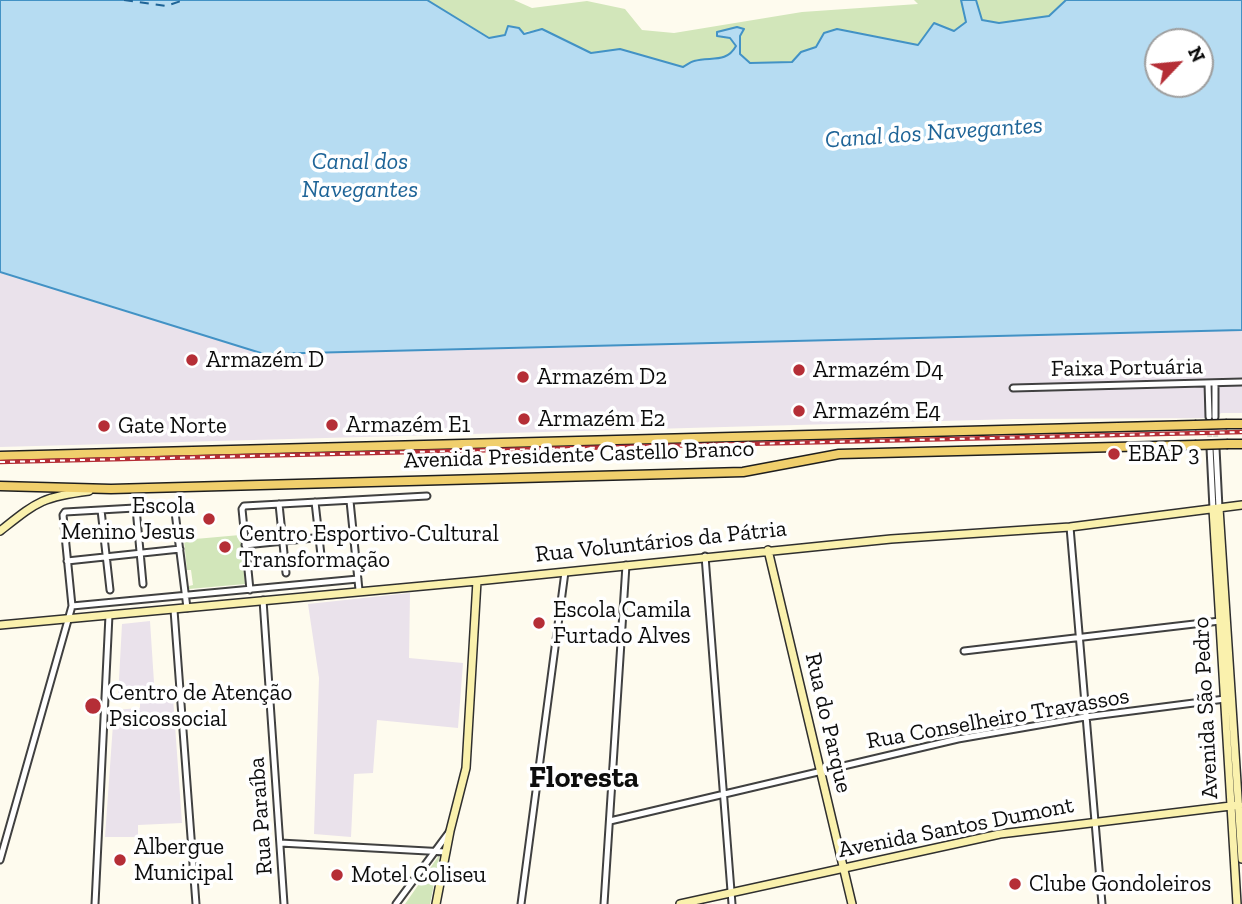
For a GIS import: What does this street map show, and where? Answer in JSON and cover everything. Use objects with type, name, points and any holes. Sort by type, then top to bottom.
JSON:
[{"type":"main road","name":"Avenida Presidente Castello Branco","points":[[0,456],[1242,424]]},
{"type":"main road","name":"Avenida Presidente Castello Branco","points":[[0,486],[111,489],[743,472],[839,454],[1242,444]]},
{"type":"street","name":"Faixa Portuária","points":[[1013,388],[1242,382]]},
{"type":"street","points":[[1212,383],[1212,417]]},
{"type":"street","points":[[1213,448],[1216,508]]},
{"type":"street","points":[[0,531],[47,497],[111,489]]},
{"type":"street","points":[[250,590],[242,509],[244,506],[427,496]]},
{"type":"street","points":[[349,501],[359,590]]},
{"type":"street","points":[[315,502],[322,564]]},
{"type":"street","points":[[279,504],[286,573]]},
{"type":"street","name":"Rua Voluntários da Pátria","points":[[0,625],[477,581],[705,556],[891,539],[1070,527],[1242,505]]},
{"type":"street","points":[[0,860],[72,606],[63,515],[65,512],[170,506],[173,508],[187,608]]},
{"type":"street","points":[[136,508],[143,584]]},
{"type":"street","name":"Avenida São Pedro","points":[[1216,508],[1220,621],[1242,859]]},
{"type":"street","name":"Avenida São Pedro","points":[[1216,508],[1228,699],[1240,793],[1237,805],[1237,904]]},
{"type":"street","points":[[101,510],[110,590]]},
{"type":"street","points":[[1070,527],[1101,904]]},
{"type":"street","points":[[245,545],[353,534]]},
{"type":"street","points":[[67,561],[180,549]]},
{"type":"street","name":"Rua do Parque","points":[[768,551],[852,904]]},
{"type":"street","points":[[705,556],[732,904]]},
{"type":"street","points":[[604,904],[626,565]]},
{"type":"street","points":[[521,904],[565,572]]},
{"type":"street","points":[[72,606],[358,579]]},
{"type":"street","points":[[436,904],[466,768],[477,581]]},
{"type":"street","name":"Rua Paraíba","points":[[263,600],[284,904]]},
{"type":"street","points":[[174,610],[197,904]]},
{"type":"street","points":[[95,904],[109,615]]},
{"type":"street","points":[[964,651],[1220,621]]},
{"type":"street","name":"Rua Conselheiro Travassos","points":[[610,821],[958,739],[1086,717],[1228,699]]},
{"type":"street","name":"Avenida Santos Dumont","points":[[680,904],[1000,834],[1237,805]]},
{"type":"street","points":[[397,904],[450,831]]},
{"type":"street","points":[[280,842],[446,852]]},
{"type":"shaded area","points":[[0,272],[139,316],[1242,330],[1242,413],[1221,413],[1215,418],[1014,419],[0,447]]},
{"type":"shaded area","points":[[410,593],[409,658],[463,663],[458,728],[377,720],[373,773],[354,774],[351,837],[314,834],[319,678],[308,604]]},
{"type":"shaded area","points":[[150,621],[155,698],[173,697],[182,823],[138,825],[138,837],[105,837],[114,710],[140,708],[140,697],[118,698],[122,624]]},
{"type":"green space","points":[[427,0],[514,0],[532,8],[587,1],[625,9],[642,30],[674,33],[802,12],[918,4],[914,0],[961,0],[966,22],[954,31],[918,45],[837,29],[824,33],[816,47],[801,52],[792,62],[750,63],[740,54],[740,36],[717,36],[731,38],[736,46],[732,52],[722,57],[694,61],[684,67],[620,49],[591,53],[542,29],[489,38]]},
{"type":"green space","points":[[976,0],[1066,0],[1049,16],[999,23],[982,20]]},
{"type":"green space","points":[[240,535],[245,584],[189,589],[189,586],[193,585],[191,570],[187,570],[184,540]]},
{"type":"green space","points":[[440,854],[430,904],[405,904]]},
{"type":"water","name":"Canal dos Navegantes","points":[[0,0],[427,0],[489,38],[505,35],[508,26],[519,28],[524,34],[542,29],[591,53],[620,49],[683,67],[694,61],[723,57],[732,52],[736,46],[730,38],[717,36],[717,32],[737,27],[744,29],[740,36],[740,54],[750,63],[792,62],[801,52],[816,47],[824,33],[837,29],[918,45],[934,23],[954,31],[966,22],[961,0],[976,0],[982,20],[999,23],[1049,16],[1066,0],[1242,0],[1242,330],[264,354],[0,272]]},
{"type":"ferry route","points":[[124,0],[166,6],[184,0]]},
{"type":"tunnel","points":[[1209,417],[1210,445]]},
{"type":"tunnel","points":[[1215,417],[1216,445]]},
{"type":"railway","points":[[0,462],[1242,432]]},
{"type":"place","name":"Armazém D","points":[[192,360]]},
{"type":"place","name":"Armazém D4","points":[[799,370]]},
{"type":"place","name":"Armazém D2","points":[[523,377]]},
{"type":"place","name":"Armazém E4","points":[[799,411]]},
{"type":"place","name":"Armazém E2","points":[[524,419]]},
{"type":"place","name":"Armazém E1","points":[[332,425]]},
{"type":"place","name":"Gate Norte","points":[[104,426]]},
{"type":"place","name":"EBAP 3","points":[[1114,454]]},
{"type":"place","name":"Escola Menino Jesus","points":[[209,519]]},
{"type":"place","name":"Centro Esportivo-Cultural Transformação","points":[[225,547]]},
{"type":"place","name":"Escola Camila Furtado Alves","points":[[539,623]]},
{"type":"place","name":"Centro de Atenção Psicossocial","points":[[93,706]]},
{"type":"place","name":"Albergue Municipal","points":[[120,860]]},
{"type":"place","name":"Motel Coliseu","points":[[337,875]]},
{"type":"place","name":"Clube Gondoleiros","points":[[1015,884]]},
{"type":"district","name":"Floresta","points":[[584,778]]}]
